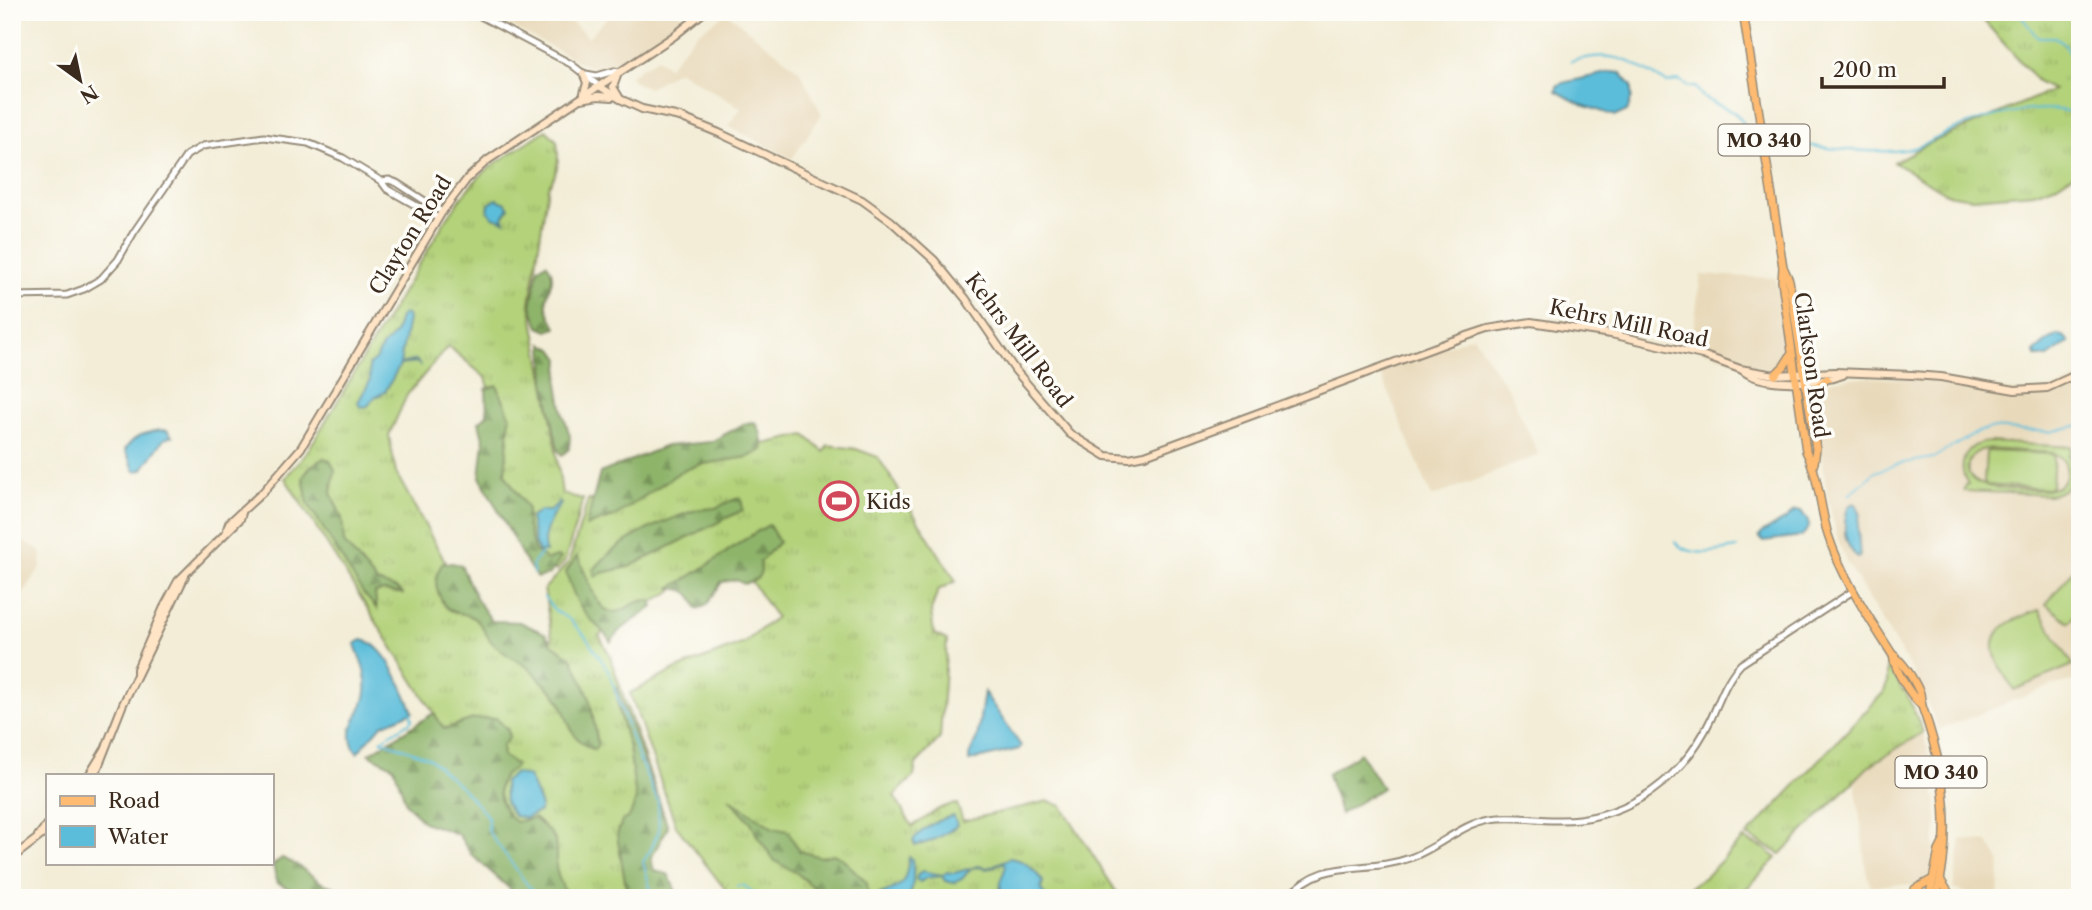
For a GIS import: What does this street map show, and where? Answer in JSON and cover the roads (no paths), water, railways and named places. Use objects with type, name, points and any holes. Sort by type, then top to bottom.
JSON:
[{"type":"main road","name":"Clayton Road","points":[[92,774],[164,607],[178,581],[227,530],[229,523],[242,513],[302,448],[456,191],[488,160],[674,36],[704,12]]},
{"type":"main road","name":"Clarkson Road","points":[[1743,12],[1783,267],[1782,281],[1791,354],[1806,451],[1813,466],[1829,536],[1841,569],[1892,654],[1900,659],[1916,686],[1936,747],[1943,783],[1944,842],[1939,851],[1936,898]]},
{"type":"main road","points":[[619,72],[613,88],[620,99]]},
{"type":"main road","points":[[579,99],[587,87],[583,73]]},
{"type":"main road","name":"Kehrs Mill Road","points":[[599,86],[642,109],[680,117],[718,133],[843,190],[882,214],[929,255],[952,281],[1015,370],[1058,421],[1080,442],[1106,456],[1129,458],[1145,455],[1386,364],[1511,324],[1548,323],[1608,334],[1702,355],[1740,369],[1795,379]]},
{"type":"main road","points":[[579,99],[604,96],[620,99]]},
{"type":"main road","name":"Clarkson Road","points":[[1783,267],[1789,280],[1816,449],[1813,466]]},
{"type":"main road","points":[[1775,375],[1791,354]]},
{"type":"main road","name":"Kehrs Mill Road","points":[[1740,369],[1759,379],[1795,379],[1835,372],[1941,377],[2015,390],[2047,388],[2080,373]]},
{"type":"main road","name":"Kehrs Mill Road","points":[[1804,378],[1827,379],[1846,374]]},
{"type":"main road","points":[[1808,404],[1815,388],[1827,379]]},
{"type":"main road","points":[[12,858],[46,826]]},
{"type":"main road","points":[[38,836],[46,832]]},
{"type":"main road","points":[[1915,889],[1937,879],[1952,898]]},
{"type":"main road","name":"Clarkson Road","points":[[1929,898],[1937,879]]},
{"type":"street","points":[[15,12],[24,12]]},
{"type":"street","name":"Kehrs Mill Road","points":[[473,12],[571,64],[599,86]]},
{"type":"street","points":[[583,73],[597,76],[619,72]]},
{"type":"street","points":[[12,296],[67,295],[89,287],[101,279],[118,260],[187,155],[203,146],[264,137],[319,147],[381,181],[387,189],[440,215]]},
{"type":"street","points":[[381,181],[397,183],[440,215]]},
{"type":"street","points":[[1287,898],[1299,885],[1317,874],[1331,869],[1405,860],[1457,831],[1483,821],[1515,817],[1570,820],[1600,815],[1632,803],[1660,785],[1685,760],[1709,723],[1727,680],[1741,664],[1853,591]]},
{"type":"water","points":[[1611,72],[1621,73],[1632,86],[1632,97],[1627,111],[1616,116],[1582,105],[1556,91],[1557,86],[1563,83]]},
{"type":"water","points":[[497,199],[506,203],[509,208],[503,217],[505,221],[493,217],[488,211],[489,204]]},
{"type":"water","points":[[403,314],[407,315],[408,319],[400,364],[416,360],[421,366],[416,362],[400,365],[385,392],[374,398],[368,406],[360,407],[358,402],[370,381],[369,365],[395,334]]},
{"type":"water","points":[[2059,335],[2069,342],[2048,357],[2037,357],[2034,352]]},
{"type":"water","points":[[167,430],[172,436],[164,439],[142,470],[135,471],[125,450],[128,445],[143,434]]},
{"type":"water","points":[[559,502],[561,504],[550,520],[545,534],[546,552],[539,552],[530,518],[540,511],[550,511]]},
{"type":"water","points":[[1853,503],[1860,512],[1858,558],[1849,546],[1845,534],[1848,507]]},
{"type":"water","points":[[1794,511],[1801,511],[1808,521],[1809,527],[1802,536],[1763,541],[1759,537],[1785,520]]},
{"type":"water","points":[[362,640],[379,649],[386,658],[413,712],[382,725],[357,753],[351,736],[364,701],[366,685],[365,673],[355,644]]},
{"type":"water","points":[[984,692],[1021,746],[1019,749],[969,761],[977,738]]},
{"type":"water","points":[[515,773],[529,777],[541,806],[539,812],[525,818],[514,816],[505,802],[504,782]]},
{"type":"water","points":[[954,816],[957,825],[953,828],[932,841],[915,845],[913,840],[926,828]]},
{"type":"water","points":[[909,857],[912,859],[913,873],[909,898],[872,898],[902,882]]},
{"type":"water","points":[[1010,858],[1025,863],[1043,881],[1041,889],[1046,898],[1000,898],[1001,880],[1006,866],[1003,862],[988,869],[971,868],[988,868]]},
{"type":"water","points":[[971,868],[962,879],[954,883],[945,881],[942,876],[926,878],[920,882],[916,880],[922,871],[943,875]]},
{"type":"waterway","points":[[2018,12],[2037,37],[2054,37],[2062,41],[2080,69]]},
{"type":"waterway","points":[[1571,61],[1611,57],[1632,63],[1667,83],[1679,80],[1695,87],[1704,98],[1735,113],[1746,126]]},
{"type":"waterway","points":[[1776,138],[1806,145],[1896,151],[1920,146],[1979,120],[2014,112],[2049,109],[2080,114]]},
{"type":"waterway","points":[[1849,495],[1875,472],[1898,464],[1933,458],[1990,428],[2050,432],[2080,425]]},
{"type":"waterway","points":[[1675,542],[1688,551],[1696,552],[1737,548]]},
{"type":"waterway","points":[[534,574],[532,566],[541,553]]},
{"type":"waterway","points":[[544,597],[554,610],[569,619],[586,637],[608,670],[639,759],[658,802],[659,831],[643,862],[653,898]]},
{"type":"waterway","points":[[411,713],[412,720],[409,723],[381,740],[429,758],[462,788],[488,817],[488,831],[537,898]]},
{"type":"waterway","points":[[737,886],[743,885],[761,898]]},
{"type":"waterway","points":[[829,898],[843,895],[861,898]]},
{"type":"place","name":"Kids","points":[[839,501]]}]
